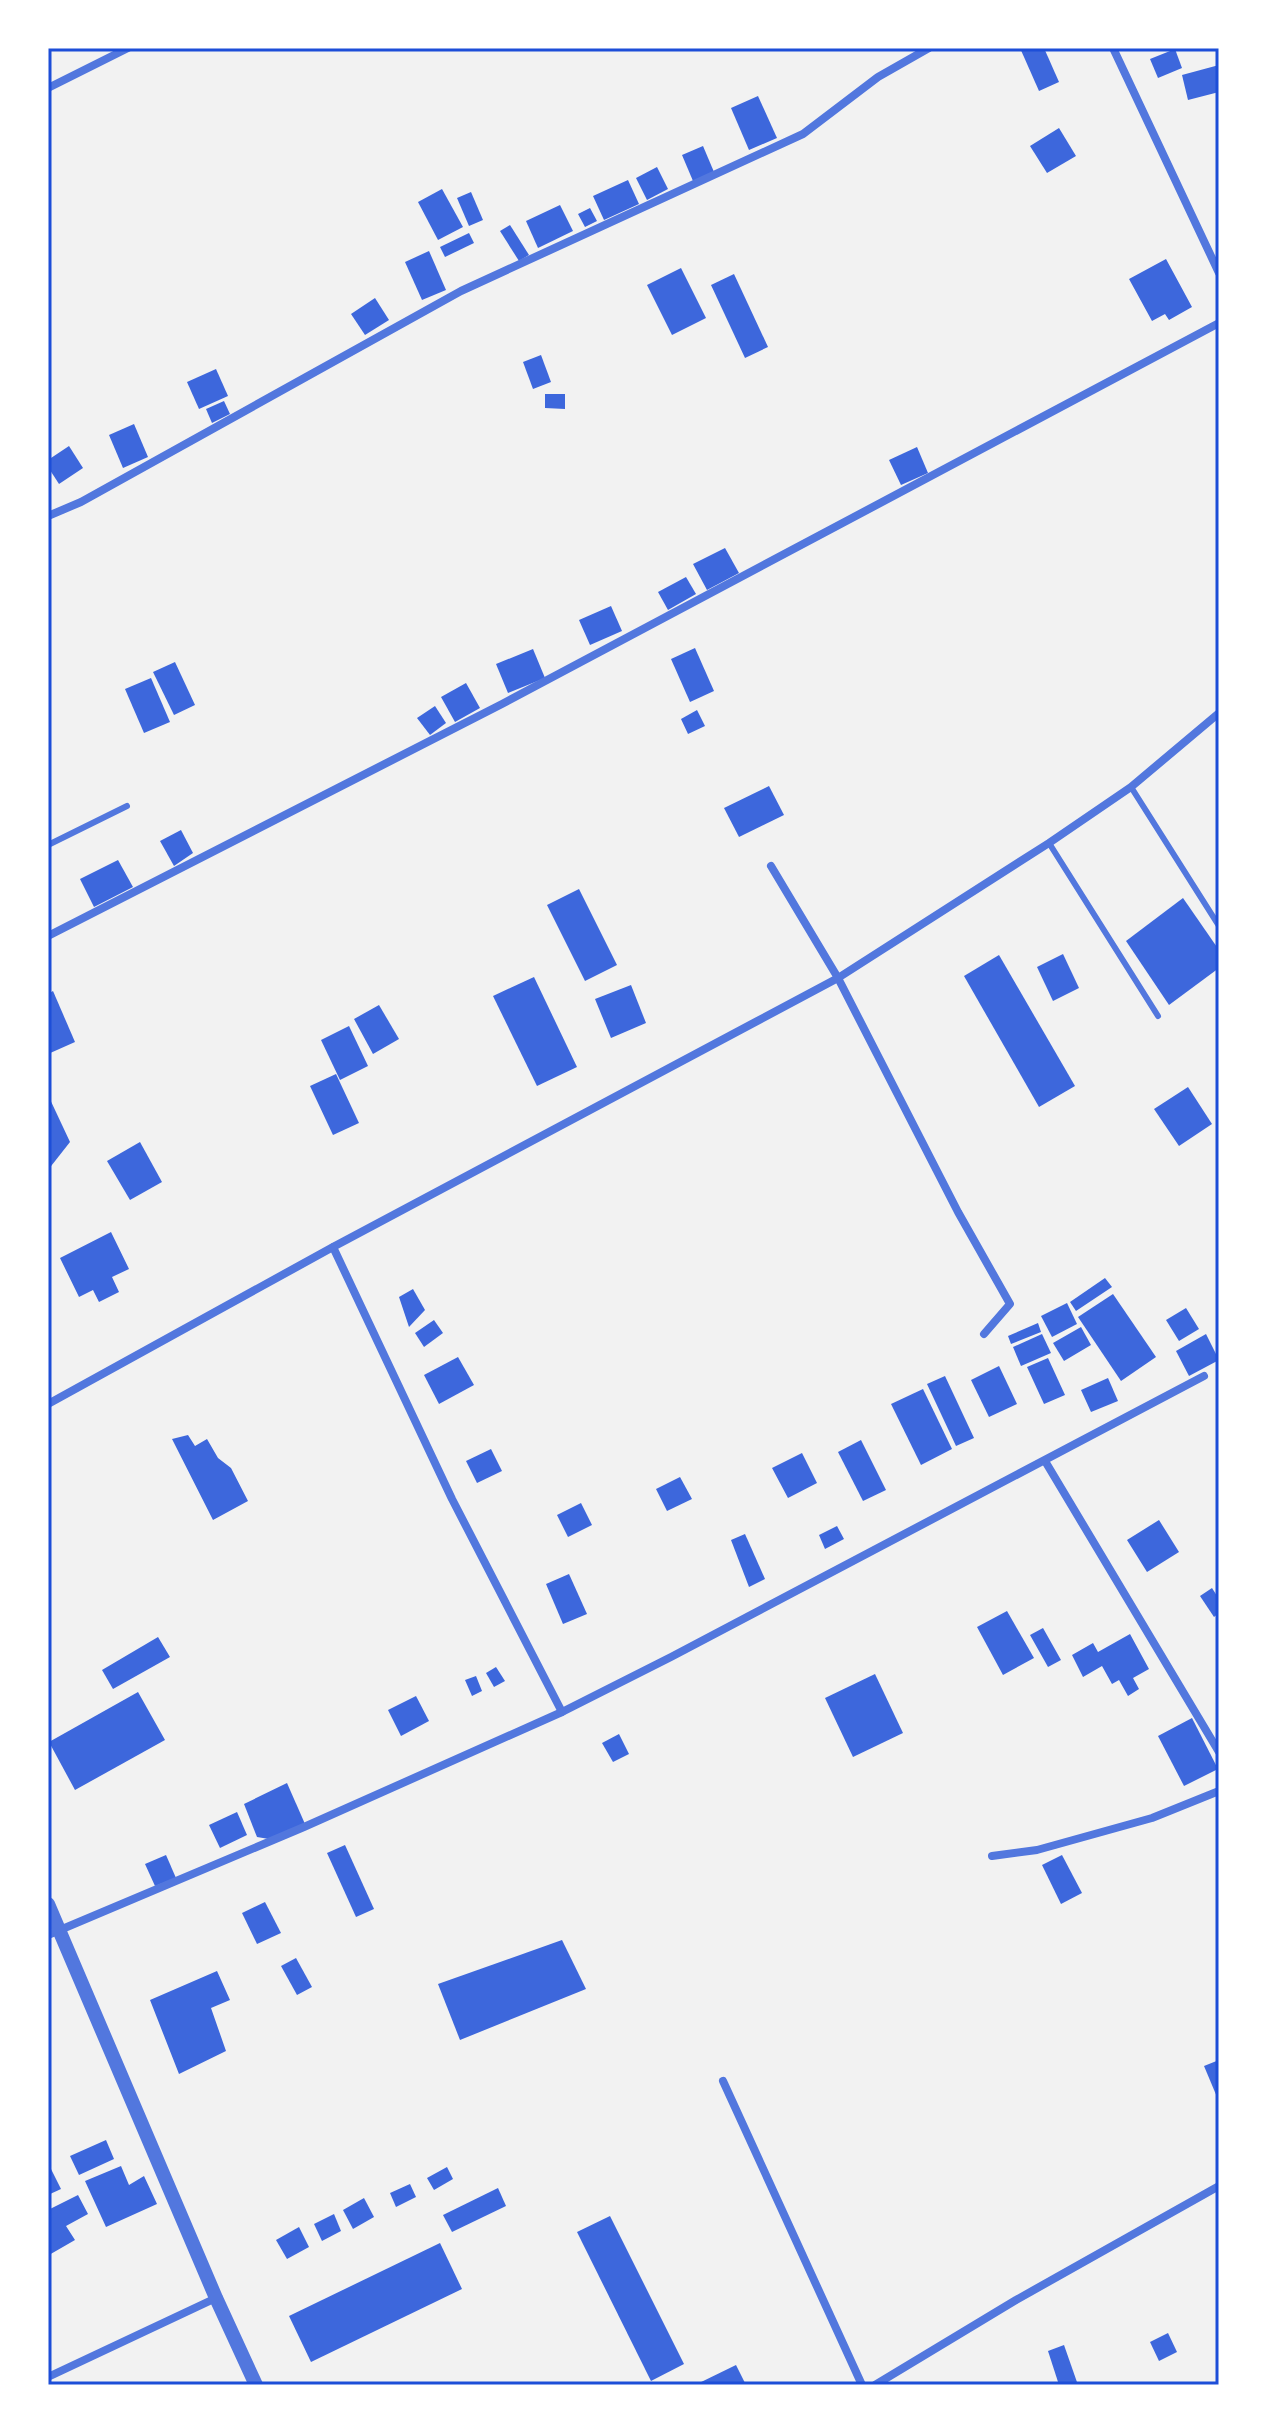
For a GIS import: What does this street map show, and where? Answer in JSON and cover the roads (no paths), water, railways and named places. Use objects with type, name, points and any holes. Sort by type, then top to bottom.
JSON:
[{"type":"street","points":[[48,88],[128,48]]},
{"type":"street","points":[[48,516],[81,502],[461,291],[803,134],[878,77],[929,48]]},
{"type":"street","points":[[1113,48],[1219,273]]},
{"type":"street","points":[[48,936],[502,704],[1219,323]]},
{"type":"street","points":[[48,1404],[333,1247],[838,978],[1131,787],[1219,713]]},
{"type":"street","points":[[771,866],[838,978],[958,1212],[1010,1304],[984,1334]]},
{"type":"street","points":[[333,1247],[452,1499],[562,1712]]},
{"type":"street","points":[[54,1932],[304,1827],[562,1712],[1204,1376]]},
{"type":"street","points":[[1045,1461],[1219,1752]]},
{"type":"street","points":[[992,1856],[1037,1850],[1152,1818],[1219,1791]]},
{"type":"street","points":[[48,1904],[54,1932],[256,2385]]},
{"type":"street","points":[[723,2081],[862,2385]]},
{"type":"street","points":[[875,2385],[1016,2300],[1219,2186]]},
{"type":"street","points":[[48,2377],[216,2298]]},
{"type":"lane","points":[[1131,787],[1219,926]]},
{"type":"lane","points":[[48,845],[127,806]]},
{"type":"lane","points":[[1049,843],[1158,1016]]}]
